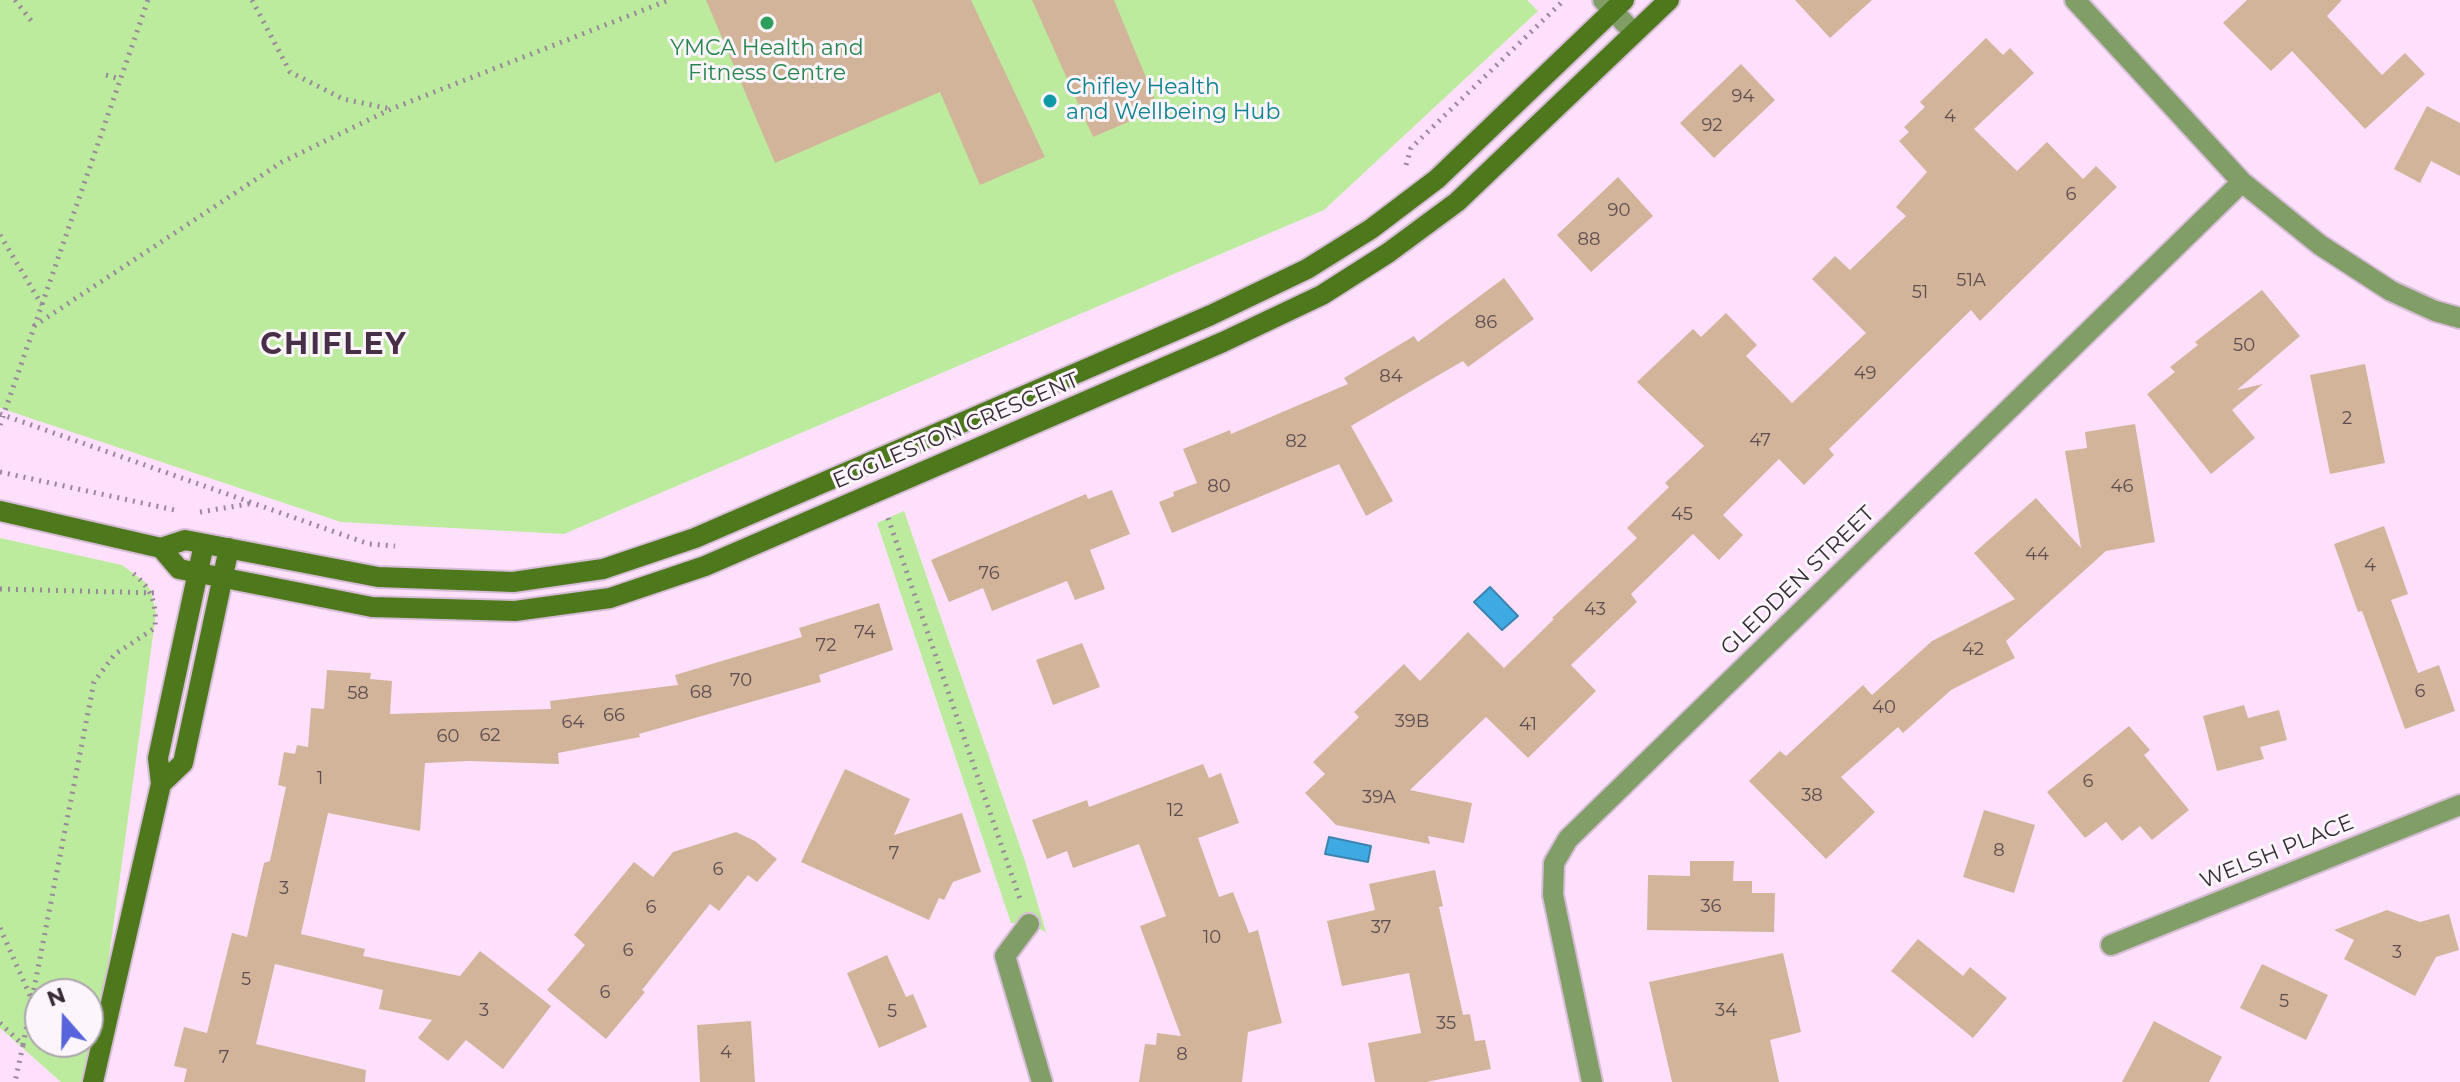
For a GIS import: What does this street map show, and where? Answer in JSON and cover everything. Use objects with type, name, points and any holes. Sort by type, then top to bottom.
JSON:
[{"type":"street","name":"EGGLESTON CRESCENT","points":[[161,548],[179,569],[372,607],[515,611],[610,598],[705,566],[1223,342],[1322,295],[1388,253],[1457,202],[1669,0]]},
{"type":"street","points":[[2075,0],[2242,182],[2320,245],[2391,291],[2435,311],[2460,318]]},
{"type":"street","name":"EGGLESTON CRESCENT","points":[[0,511],[161,548],[185,540],[378,577],[513,582],[603,569],[695,538],[1211,315],[1307,269],[1371,229],[1437,179],[1613,4]]},
{"type":"street","points":[[1613,4],[1634,33]]},
{"type":"street","name":"GLEDDEN STREET","points":[[1592,1082],[1553,895],[1554,863],[1568,839],[2242,182]]},
{"type":"street","points":[[93,1082],[161,784],[158,758],[204,544]]},
{"type":"street","points":[[161,784],[183,763],[229,548]]},
{"type":"street","name":"WELSH PLACE","points":[[2111,945],[2460,805]]},
{"type":"street","points":[[1029,924],[1005,956],[1042,1082]]},
{"type":"path","points":[[15,0],[33,23]]},
{"type":"path","points":[[0,425],[1,414],[148,0]]},
{"type":"path","points":[[252,0],[290,72],[343,99],[391,109]]},
{"type":"path","points":[[34,326],[282,162],[391,109],[669,0]]},
{"type":"path","points":[[1404,171],[1411,148],[1563,0]]},
{"type":"path","points":[[106,75],[120,79]]},
{"type":"path","points":[[0,235],[42,305]]},
{"type":"path","points":[[1,414],[369,544],[400,547]]},
{"type":"path","points":[[0,472],[189,514],[255,502]]},
{"type":"path","points":[[888,518],[1029,924]]},
{"type":"path","points":[[36,978],[94,682],[115,654],[155,628],[154,592],[122,565]]},
{"type":"path","points":[[0,589],[154,592]]},
{"type":"path","points":[[0,928],[24,982]]},
{"type":"path","points":[[0,1023],[23,1045]]},
{"type":"path","points":[[15,1082],[24,1040]]},
{"type":"green space","points":[[0,0],[1527,0],[1538,11],[1324,210],[564,534],[341,522],[0,408]]},
{"type":"green space","points":[[904,511],[1025,861],[1046,932],[1029,924],[1011,923],[877,523]]},
{"type":"green space","points":[[0,538],[122,565],[145,582],[151,591],[156,613],[104,994],[104,978],[24,978],[24,1049],[0,1028]]},
{"type":"green space","points":[[34,1058],[95,1058],[92,1082],[61,1082]]},
{"type":"water","points":[[1490,587],[1518,616],[1502,630],[1474,602]]},
{"type":"water","points":[[1329,837],[1371,846],[1368,862],[1325,854]]},
{"type":"building","name":"Chifley Health and Wellbeing Hub","points":[[706,0],[971,0],[1045,157],[980,185],[940,92],[775,163]]},
{"type":"building","points":[[1032,0],[1114,0],[1159,109],[1093,137]]},
{"type":"building","points":[[1795,0],[1872,0],[1830,38]]},
{"type":"building","points":[[2247,0],[2342,0],[2327,16],[2382,75],[2405,53],[2425,74],[2365,129],[2292,51],[2271,71],[2223,23]]},
{"type":"building","points":[[1986,38],[2003,55],[2010,48],[2034,73],[1974,129],[2017,171],[2047,142],[2083,179],[2096,166],[2117,187],[1980,321],[1971,310],[1829,449],[1834,455],[1804,485],[1779,459],[1723,515],[1743,535],[1719,560],[1693,534],[1631,594],[1637,602],[1571,665],[1596,691],[1528,758],[1486,717],[1410,790],[1472,803],[1464,843],[1428,836],[1430,844],[1336,825],[1305,793],[1325,774],[1313,762],[1359,717],[1354,712],[1404,664],[1420,681],[1468,632],[1504,668],[1637,538],[1627,528],[1669,487],[1665,483],[1704,446],[1637,382],[1693,329],[1701,337],[1726,313],[1757,345],[1746,356],[1792,403],[1866,333],[1812,279],[1835,256],[1850,270],[1906,216],[1896,207],[1927,172],[1899,141],[1909,132],[1904,127],[1925,107],[1920,102]]},
{"type":"building","points":[[1741,64],[1775,100],[1714,158],[1680,123]]},
{"type":"building","points":[[2427,106],[2460,123],[2460,176],[2431,161],[2420,183],[2394,169]]},
{"type":"building","points":[[1618,177],[1653,216],[1591,272],[1557,235]]},
{"type":"building","points":[[1504,278],[1534,319],[1468,367],[1463,361],[1351,426],[1393,501],[1366,516],[1339,464],[1172,533],[1159,502],[1174,496],[1173,492],[1197,483],[1183,449],[1230,430],[1231,434],[1348,384],[1344,378],[1414,336],[1418,342]]},
{"type":"building","points":[[2262,290],[2300,336],[2237,390],[2263,384],[2232,410],[2255,438],[2211,474],[2147,394],[2175,372],[2170,367],[2198,345],[2195,342]]},
{"type":"building","points":[[2365,364],[2385,463],[2330,474],[2310,375]]},
{"type":"building","points":[[2135,424],[2155,542],[2106,551],[2006,641],[2015,658],[1951,690],[1903,733],[1898,727],[1841,777],[1875,812],[1826,859],[1749,781],[1780,751],[1786,756],[1863,685],[1872,695],[1932,641],[2015,599],[1974,553],[2036,498],[2081,548],[2065,451],[2087,448],[2085,432]]},
{"type":"building","points":[[1112,490],[1130,534],[1090,550],[1105,589],[1075,600],[1067,581],[992,611],[983,588],[949,602],[931,560],[1086,494],[1088,499]]},
{"type":"building","points":[[2384,526],[2408,594],[2391,600],[2418,673],[2439,665],[2455,711],[2405,729],[2334,544]]},
{"type":"building","points":[[879,603],[893,650],[819,675],[821,682],[639,734],[640,737],[558,753],[559,764],[425,763],[420,831],[328,813],[301,934],[365,949],[363,956],[460,976],[480,951],[551,1006],[503,1069],[466,1040],[448,1061],[418,1038],[432,1020],[379,1009],[383,990],[275,964],[256,1044],[366,1070],[365,1082],[184,1082],[187,1069],[174,1066],[184,1027],[207,1033],[232,933],[247,937],[264,863],[270,861],[286,787],[278,785],[284,752],[295,754],[297,745],[308,747],[311,708],[324,709],[327,670],[371,673],[370,679],[392,681],[390,714],[551,709],[550,701],[678,685],[675,675],[802,637],[799,628]]},
{"type":"building","points":[[1082,643],[1100,687],[1053,705],[1036,660]]},
{"type":"building","points":[[2244,705],[2248,718],[2279,710],[2287,740],[2260,747],[2264,759],[2217,771],[2203,716]]},
{"type":"building","points":[[2129,726],[2150,750],[2144,755],[2189,810],[2152,840],[2140,826],[2122,841],[2106,822],[2085,838],[2047,792]]},
{"type":"building","points":[[1203,764],[1209,778],[1221,773],[1239,823],[1198,838],[1219,897],[1233,892],[1249,933],[1258,930],[1282,1023],[1248,1032],[1242,1082],[1139,1082],[1145,1044],[1156,1045],[1157,1033],[1181,1036],[1140,926],[1166,916],[1139,844],[1073,868],[1067,851],[1047,859],[1032,820],[1087,800],[1089,807]]},
{"type":"building","points":[[845,769],[910,799],[894,835],[962,813],[981,872],[953,882],[944,900],[939,898],[929,920],[801,862]]},
{"type":"building","points":[[1984,810],[2035,825],[2014,893],[1963,877]]},
{"type":"building","points":[[736,832],[755,841],[777,859],[757,882],[748,875],[719,911],[710,904],[606,1039],[547,990],[585,945],[574,935],[634,862],[653,877],[673,852]]},
{"type":"building","points":[[1690,861],[1734,861],[1733,881],[1752,881],[1752,893],[1775,893],[1774,932],[1647,930],[1648,875],[1690,876]]},
{"type":"building","points":[[1435,870],[1443,906],[1439,907],[1463,1015],[1470,1014],[1475,1041],[1485,1040],[1491,1069],[1426,1082],[1375,1082],[1368,1043],[1421,1033],[1409,973],[1342,986],[1327,921],[1375,910],[1369,884]]},
{"type":"building","points":[[2387,910],[2420,922],[2449,914],[2459,950],[2436,957],[2415,996],[2344,959],[2354,940],[2334,930]]},
{"type":"building","points":[[1918,939],[1963,976],[1970,967],[2007,998],[1973,1038],[1891,971]]},
{"type":"building","points":[[1783,953],[1801,1032],[1770,1040],[1779,1082],[1672,1082],[1649,982]]},
{"type":"building","points":[[887,955],[906,997],[913,994],[927,1027],[879,1048],[847,973]]},
{"type":"building","points":[[2262,964],[2328,995],[2306,1040],[2240,1008]]},
{"type":"building","points":[[751,1021],[755,1082],[700,1082],[697,1025]]},
{"type":"building","points":[[2154,1021],[2222,1057],[2209,1082],[2122,1082]]},
{"type":"place","name":"YMCA Health and Fitness Centre","points":[[767,23]]},
{"type":"place","name":"Chifley Health and Wellbeing Hub","points":[[1050,101]]},
{"type":"district","name":"CHIFLEY","points":[[334,345]]}]
